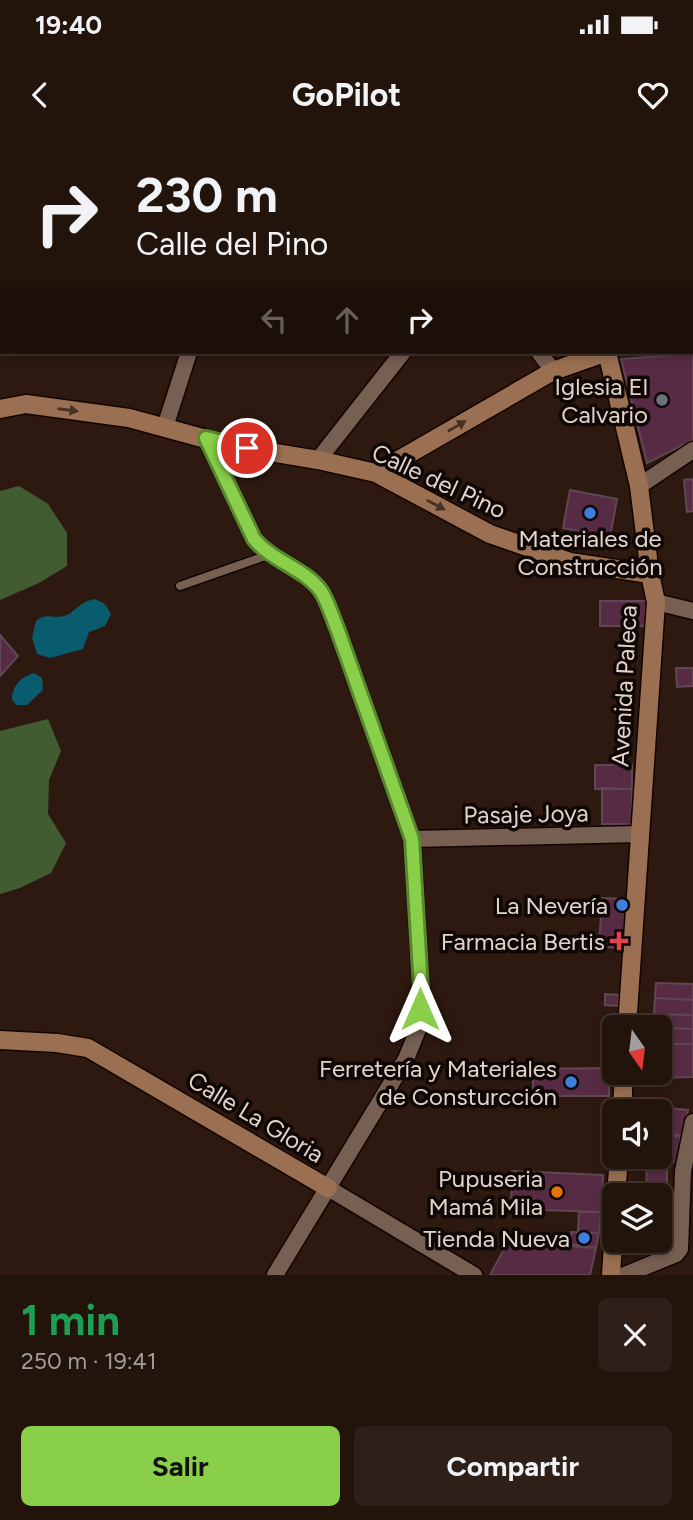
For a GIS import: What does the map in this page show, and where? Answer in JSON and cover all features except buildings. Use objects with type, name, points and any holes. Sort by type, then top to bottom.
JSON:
[{"type":"main road","points":[[376,473],[553,371],[601,354]]},
{"type":"main road","name":"Avenida Paleca","points":[[607,354],[639,486],[656,602],[628,1015]]},
{"type":"main road","name":"Calle del Pino","points":[[0,409],[26,404],[129,418],[228,445],[376,473],[490,534],[570,562],[650,574]]},
{"type":"main road","name":"Calle La Gloria","points":[[0,1041],[57,1043],[88,1048],[328,1188]]},
{"type":"main road","points":[[611,1275],[612,1253]]},
{"type":"street","points":[[165,426],[188,354]]},
{"type":"street","points":[[318,460],[401,354]]},
{"type":"street","points":[[540,354],[553,371]]},
{"type":"street","points":[[206,438],[254,539],[271,554],[309,579],[323,595],[412,839],[421,988],[417,1032],[406,1059],[275,1275]]},
{"type":"street","points":[[639,486],[693,450]]},
{"type":"street","points":[[656,602],[693,611]]},
{"type":"street","name":"Pasaje Joya","points":[[412,839],[640,834]]},
{"type":"street","points":[[625,1275],[676,1254],[680,1249],[682,1171],[693,1122]]},
{"type":"street","name":"Calle La Gloria","points":[[328,1188],[474,1275]]},
{"type":"lane","points":[[180,586],[271,554]]},
{"type":"green space","points":[[19,486],[48,504],[67,533],[67,566],[39,583],[0,600],[0,491]]},
{"type":"green space","points":[[48,719],[61,751],[49,780],[48,814],[66,843],[51,873],[0,894],[0,731]]},
{"type":"water","points":[[95,599],[105,604],[111,614],[105,626],[89,632],[83,649],[50,658],[37,654],[32,638],[36,621],[46,616],[68,615],[84,603]]},
{"type":"water","points":[[34,673],[42,678],[43,690],[27,705],[16,705],[12,694],[16,686],[26,676]]},
{"type":"place","name":"Iglesia El Calvario","points":[[662,400]]},
{"type":"place","name":"Materiales de Construcción","points":[[590,513]]},
{"type":"place","name":"La Nevería","points":[[622,905]]},
{"type":"place","name":"Farmacia Bertis","points":[[619,941]]},
{"type":"place","name":"Ferretería y Materiales de Consturcción","points":[[571,1082]]},
{"type":"place","name":"Pupuseria Mamá Mila","points":[[557,1192]]},
{"type":"place","name":"Tienda Nueva","points":[[584,1238]]},
{"type":"route","points":[[247,448],[206,438],[254,539],[265,550],[309,579],[323,595],[412,839],[420,1009]]}]
